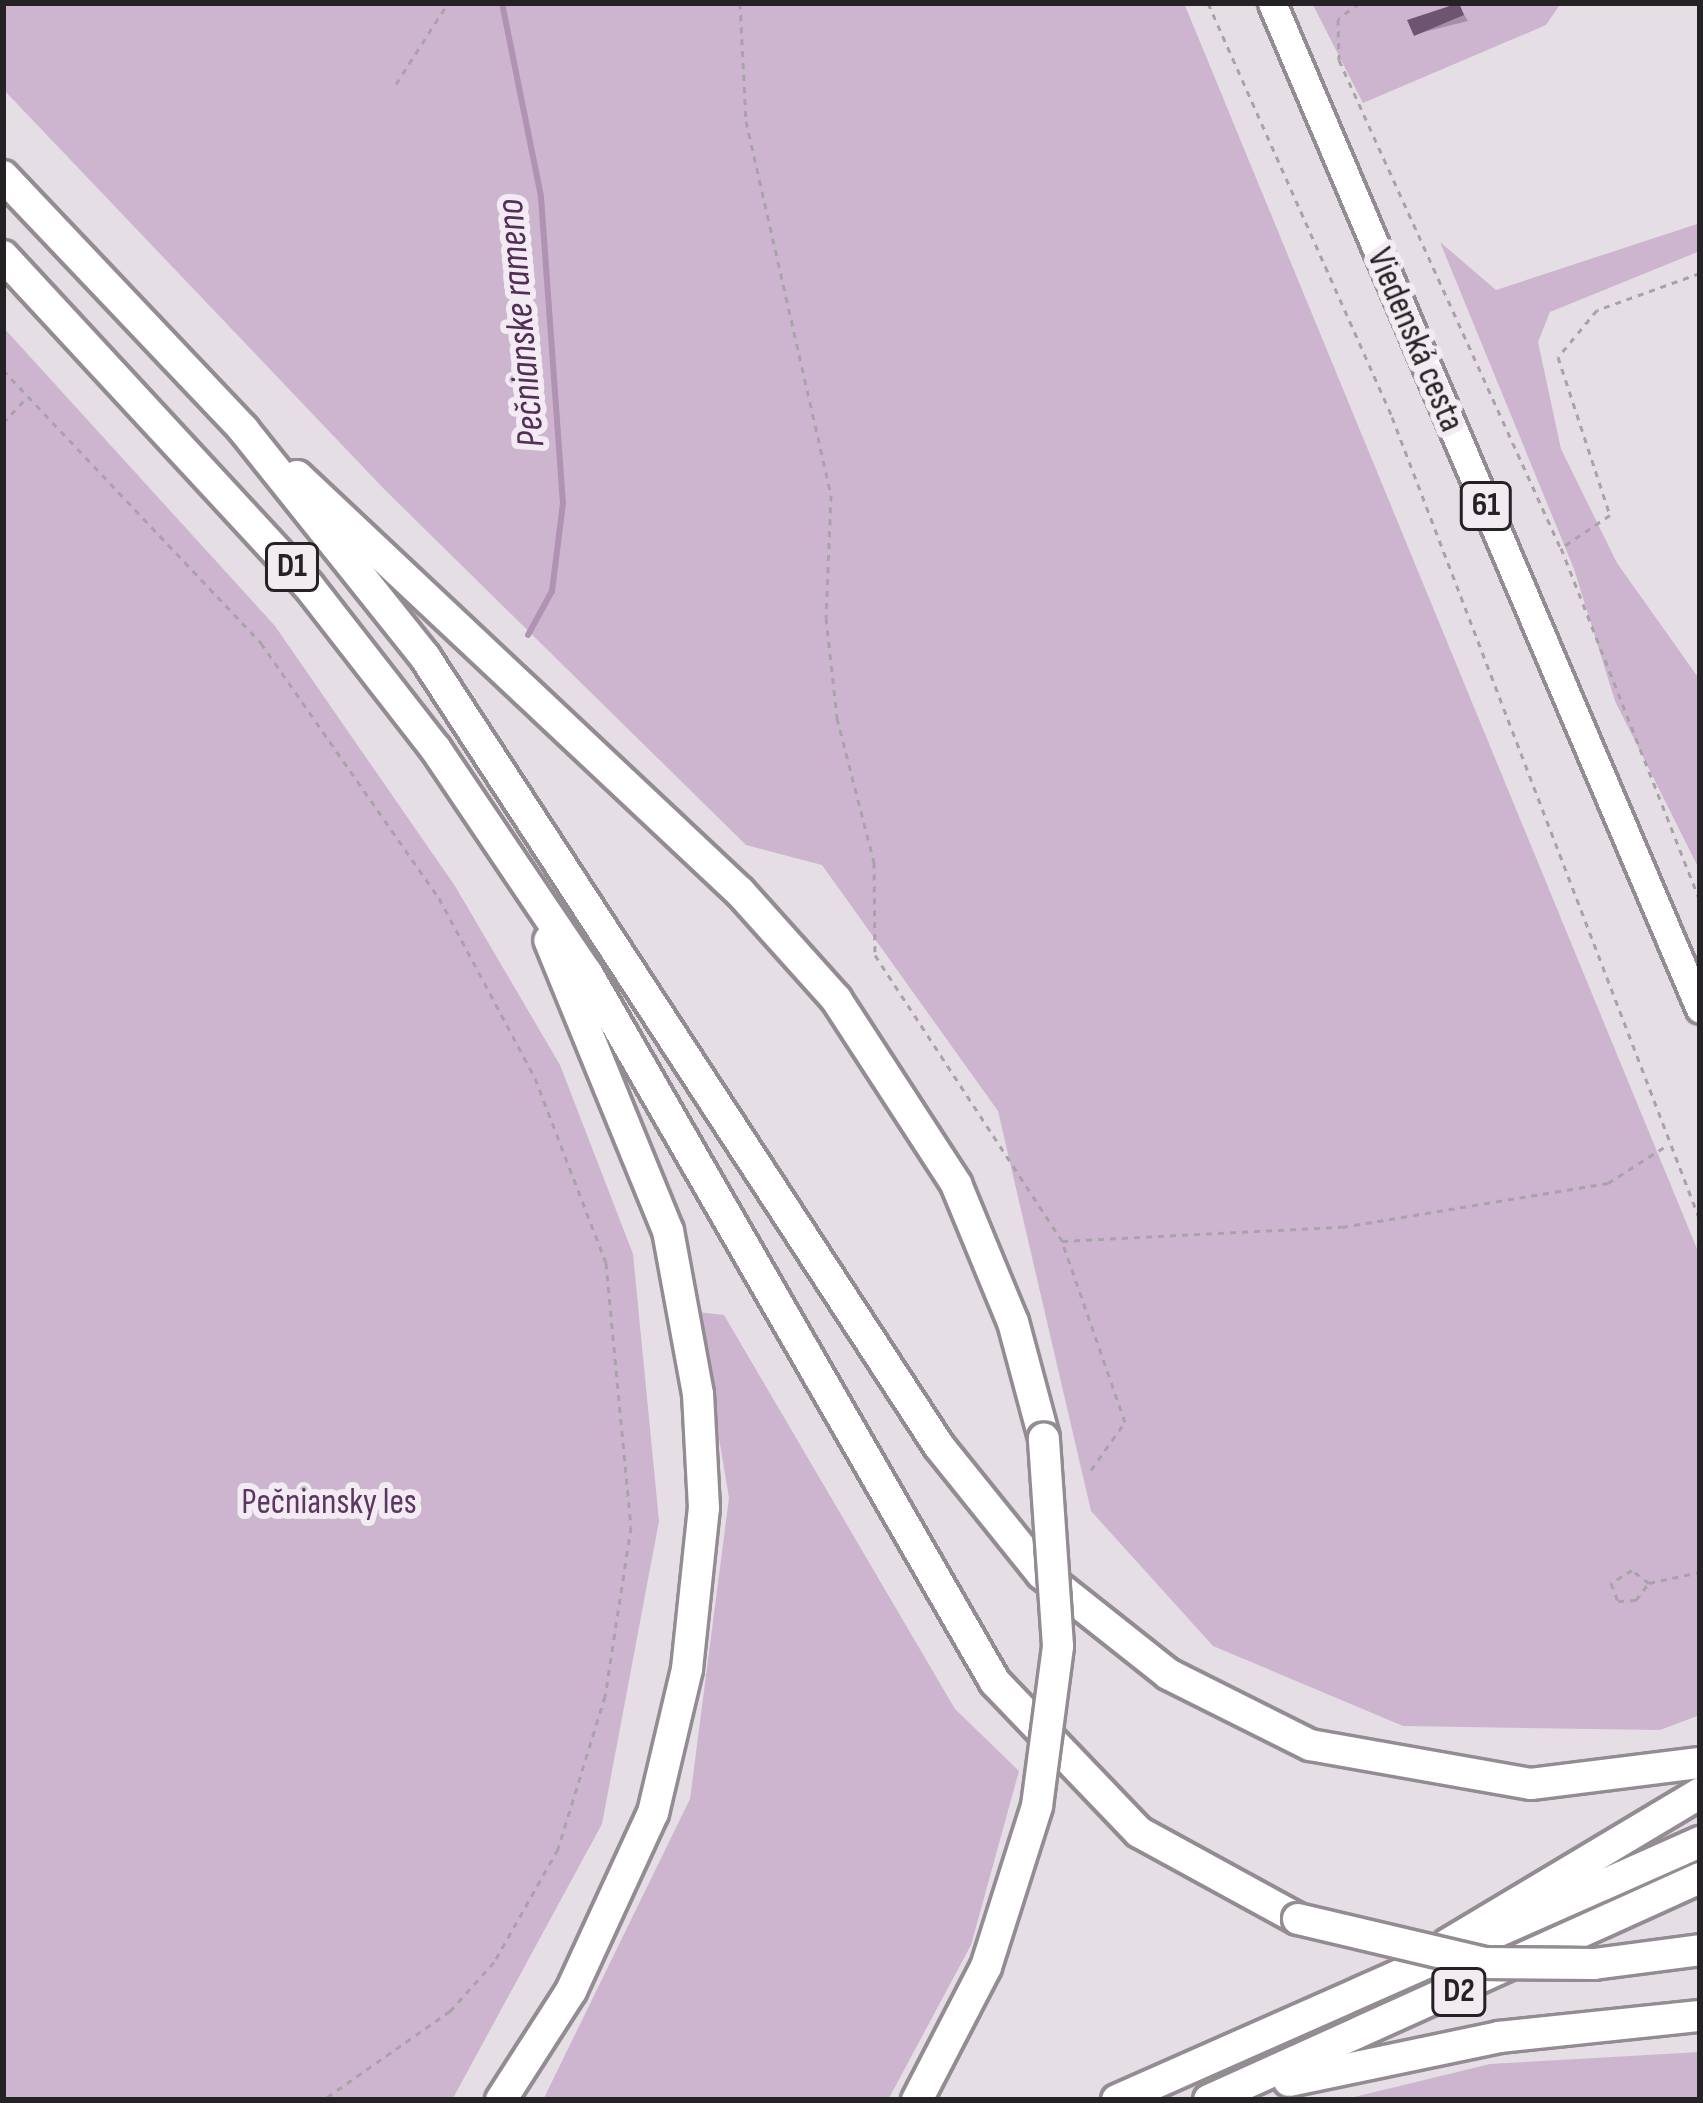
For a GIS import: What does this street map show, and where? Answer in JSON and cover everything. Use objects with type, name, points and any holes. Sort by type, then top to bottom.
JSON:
[{"type":"highway","points":[[3,176],[243,429],[740,892],[836,999],[956,1184],[1013,1322],[1044,1438],[1058,1646],[1037,1806],[986,1967],[917,2100]]},
{"type":"highway","name":"D1","points":[[3,256],[371,662],[539,912]]},
{"type":"highway","points":[[243,429],[466,714],[939,1446],[1080,1609],[1251,1720],[1360,1759],[1531,1784],[1700,1763]]},
{"type":"highway","points":[[539,912],[587,973],[995,1682],[1139,1832],[1298,1919],[1484,1963],[1594,1964],[1700,1949]]},
{"type":"highway","points":[[500,2100],[592,1950],[653,1813],[687,1669],[704,1508],[688,1322],[663,1213],[539,912]]},
{"type":"highway","points":[[1391,1984],[1490,1913],[1700,1793]]},
{"type":"highway","name":"D2","points":[[1117,2100],[1391,1984],[1700,1842]]},
{"type":"highway","name":"D2","points":[[1211,2099],[1700,1878]]},
{"type":"highway","points":[[1211,2099],[1498,2037],[1697,2015]]},
{"type":"main road","name":"Viedenská cesta","points":[[1272,3],[1700,1009]]},
{"type":"path","points":[[396,83],[448,3]]},
{"type":"path","points":[[740,3],[746,121],[831,495],[826,618],[837,718],[874,862],[875,955],[1062,1241],[1125,1422],[1090,1470]]},
{"type":"path","points":[[1208,3],[1392,417],[1700,1220]]},
{"type":"path","points":[[1359,3],[1338,20],[1339,60],[1561,548],[1700,900]]},
{"type":"path","points":[[1561,548],[1610,514],[1558,357],[1597,310],[1700,273]]},
{"type":"path","points":[[3,370],[261,643],[439,898],[535,1078],[606,1263],[631,1527],[605,1696],[558,1849],[494,1962],[450,2011],[323,2100]]},
{"type":"path","points":[[3,423],[28,395]]},
{"type":"path","points":[[1062,1241],[1342,1227],[1608,1184],[1670,1142]]},
{"type":"path","points":[[1648,1583],[1632,1570],[1611,1583],[1618,1601],[1648,1583],[1700,1572]]},
{"type":"green space","points":[[3,3],[1184,3],[1700,1256],[1700,1715],[1660,1730],[1403,1726],[1213,1646],[1091,1511],[998,1111],[822,865],[746,845],[384,489],[3,89]]},
{"type":"green space","points":[[1312,3],[1561,3],[1546,25],[1363,103]]},
{"type":"green space","points":[[1700,223],[1700,251],[1550,312],[1538,342],[1561,449],[1617,563],[1700,680],[1700,871],[1615,701],[1574,569],[1440,242],[1496,290]]},
{"type":"green space","name":"Pečniansky les","points":[[3,327],[275,626],[455,886],[560,1065],[633,1254],[659,1521],[602,1824],[452,2100],[3,2100]]},
{"type":"green space","points":[[698,1312],[724,1315],[955,1709],[1019,1771],[971,1945],[888,2100],[543,2100],[690,1799],[729,1498]]},
{"type":"green space","points":[[1700,2052],[1700,2100],[1342,2100],[1490,2064]]},
{"type":"building","points":[[1459,3],[1464,15],[1414,36],[1407,20]]},
{"type":"waterway","name":"Pečnianske rameno","points":[[502,3],[541,197],[563,503],[552,591],[528,635]]}]
